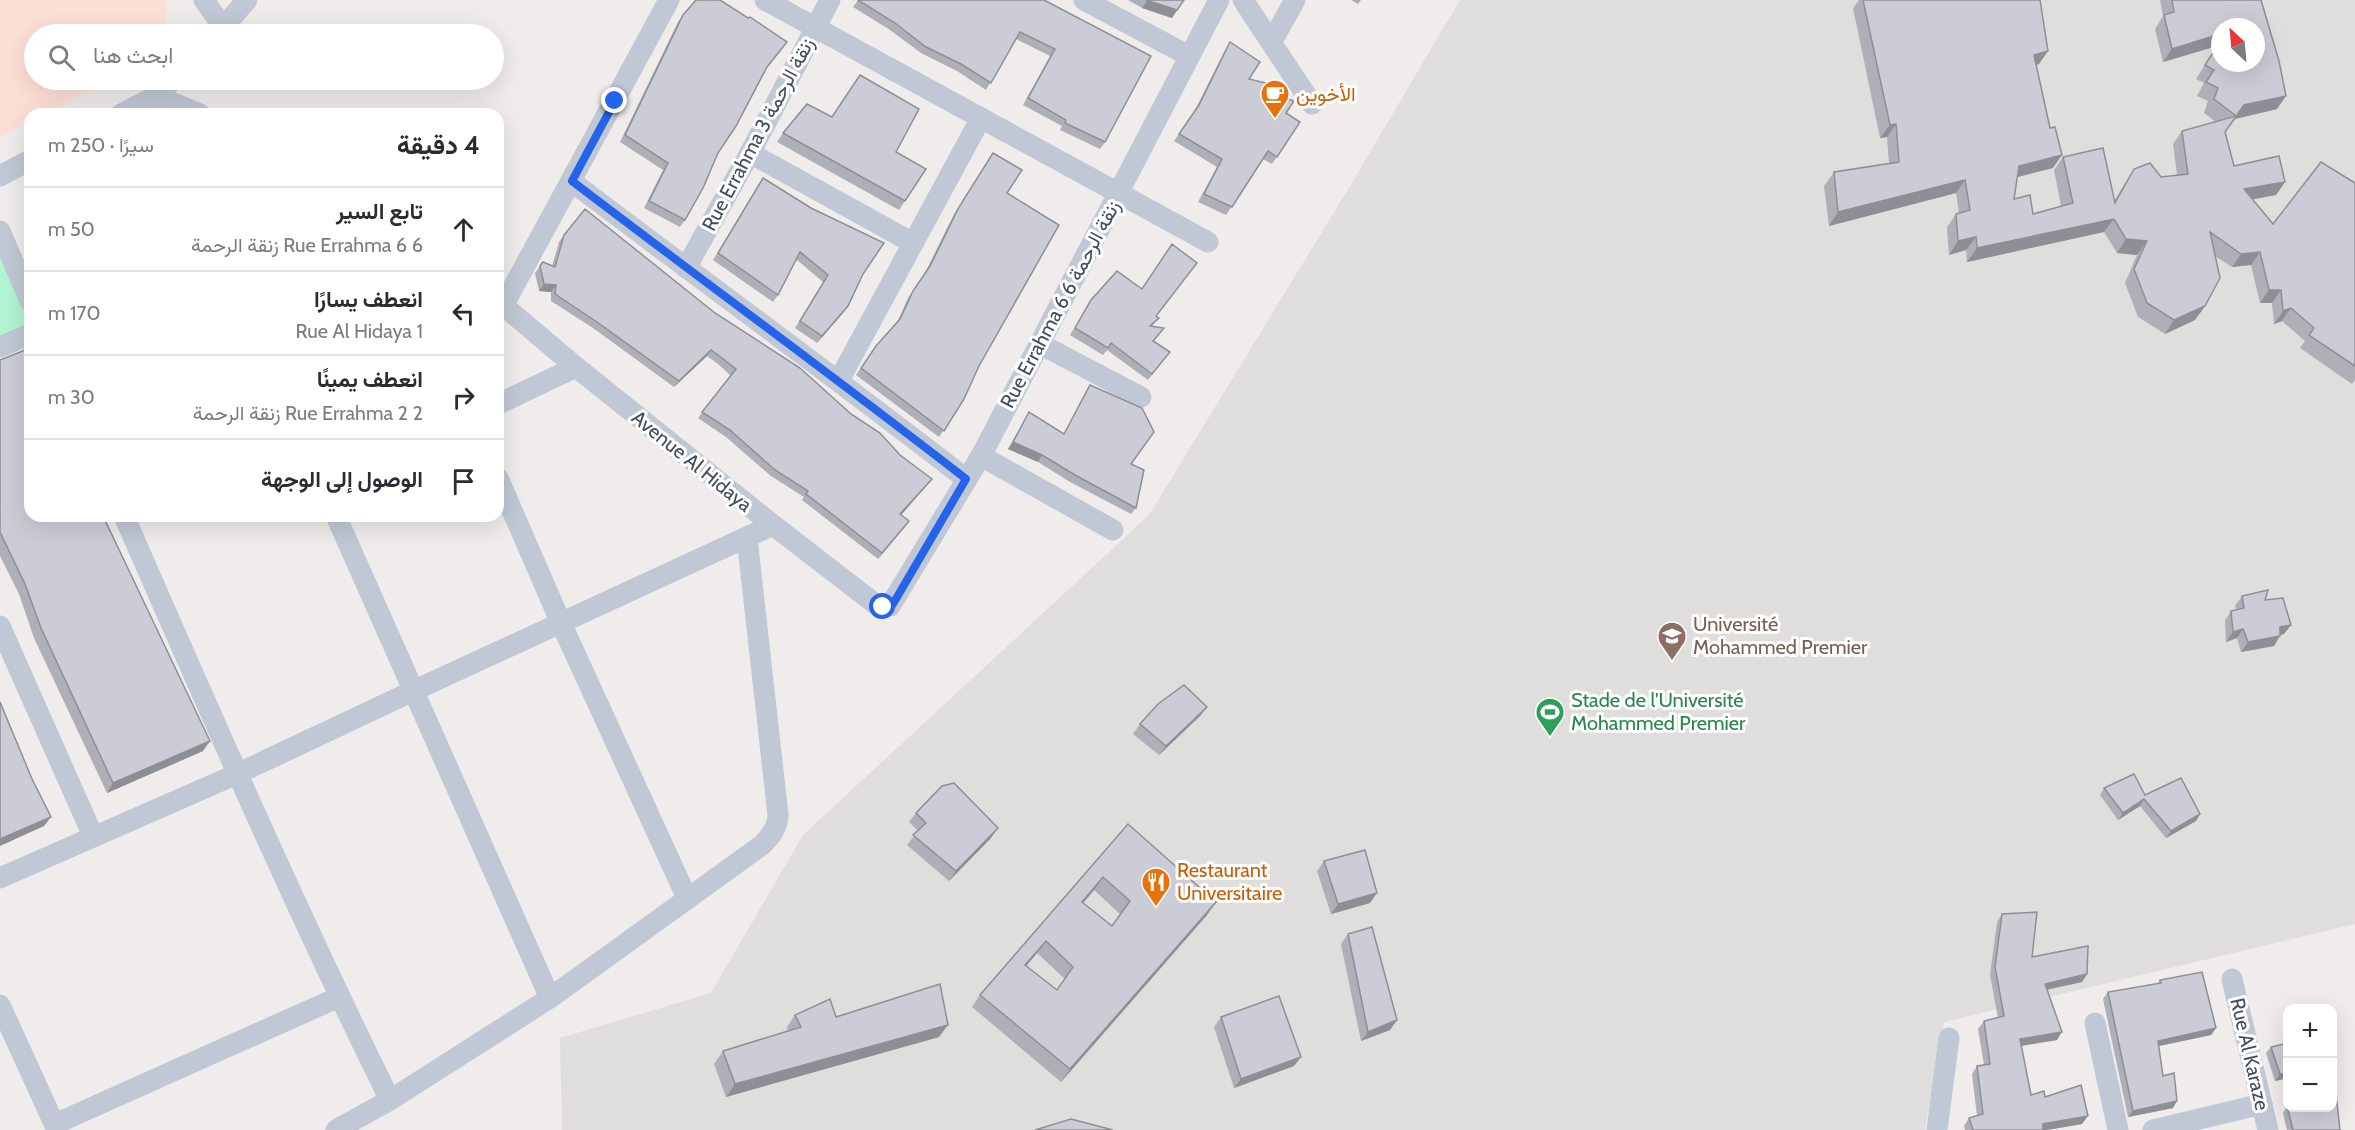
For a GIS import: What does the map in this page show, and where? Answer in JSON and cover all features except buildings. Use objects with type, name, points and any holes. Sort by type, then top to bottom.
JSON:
[{"type":"street","points":[[204,0],[216,24]]},
{"type":"street","points":[[226,24],[247,0]]},
{"type":"street","points":[[504,299],[572,181],[669,0]]},
{"type":"street","points":[[765,0],[1208,242]]},
{"type":"street","name":"Rue Errahma 3 زنقة الرحمة","points":[[686,268],[750,153],[830,0]]},
{"type":"street","points":[[1083,0],[1189,56]]},
{"type":"street","name":"Rue Errahma 6 6 زنقة الرحمة","points":[[893,604],[981,456],[1220,0]]},
{"type":"street","points":[[1243,0],[1272,40],[1312,104]]},
{"type":"street","points":[[1272,40],[1295,0]]},
{"type":"street","points":[[133,108],[156,96],[162,90]]},
{"type":"street","points":[[156,96],[185,108]]},
{"type":"street","points":[[839,380],[981,118]]},
{"type":"street","points":[[750,153],[913,243]]},
{"type":"street","points":[[0,176],[24,163]]},
{"type":"street","points":[[572,181],[839,380],[966,479]]},
{"type":"street","points":[[0,231],[24,287]]},
{"type":"street","name":"Avenue Al Hidaya","points":[[504,307],[773,525],[878,606],[886,607],[893,604]]},
{"type":"street","points":[[0,347],[24,337]]},
{"type":"street","points":[[1041,344],[1141,397]]},
{"type":"street","points":[[504,401],[576,367]]},
{"type":"street","points":[[981,456],[1113,531]]},
{"type":"street","points":[[504,492],[561,623],[687,898]]},
{"type":"street","points":[[127,522],[237,774],[339,997],[390,1100]]},
{"type":"street","points":[[339,522],[550,998]]},
{"type":"street","points":[[0,878],[237,774],[773,525]]},
{"type":"street","points":[[336,1130],[390,1100],[550,998],[762,845],[772,832],[778,822],[747,538]]},
{"type":"street","points":[[0,626],[93,836]]},
{"type":"street","name":"Rue Al Karaze","points":[[2232,979],[2268,1130]]},
{"type":"street","points":[[0,1005],[56,1127],[339,997]]},
{"type":"street","points":[[2095,1023],[2118,1130]]},
{"type":"street","points":[[1937,1130],[1949,1038]]},
{"type":"street","points":[[2153,1130],[2262,1104]]},
{"type":"shaded area","points":[[0,0],[165,0],[167,9],[165,24],[24,24],[24,90],[90,90],[55,108],[24,108],[24,124],[0,137]]},
{"type":"shaded area","name":"Université Mohammed Premier","points":[[1460,0],[2355,0],[2355,924],[1944,1022],[1925,1130],[562,1130],[560,1038],[711,993],[803,835],[1149,515],[1350,186]]},
{"type":"green space","points":[[0,251],[24,307],[24,329],[0,339]]},
{"type":"place","name":"الأخوين","points":[[1275,120]]},
{"type":"place","name":"Université Mohammed Premier","points":[[1672,662]]},
{"type":"place","name":"Stade de l'Université Mohammed Premier","points":[[1550,738]]},
{"type":"place","name":"Restaurant Universitaire","points":[[1156,908]]},
{"type":"route","points":[[615,101],[572,181],[839,380],[966,479],[893,604],[883,607]]}]
